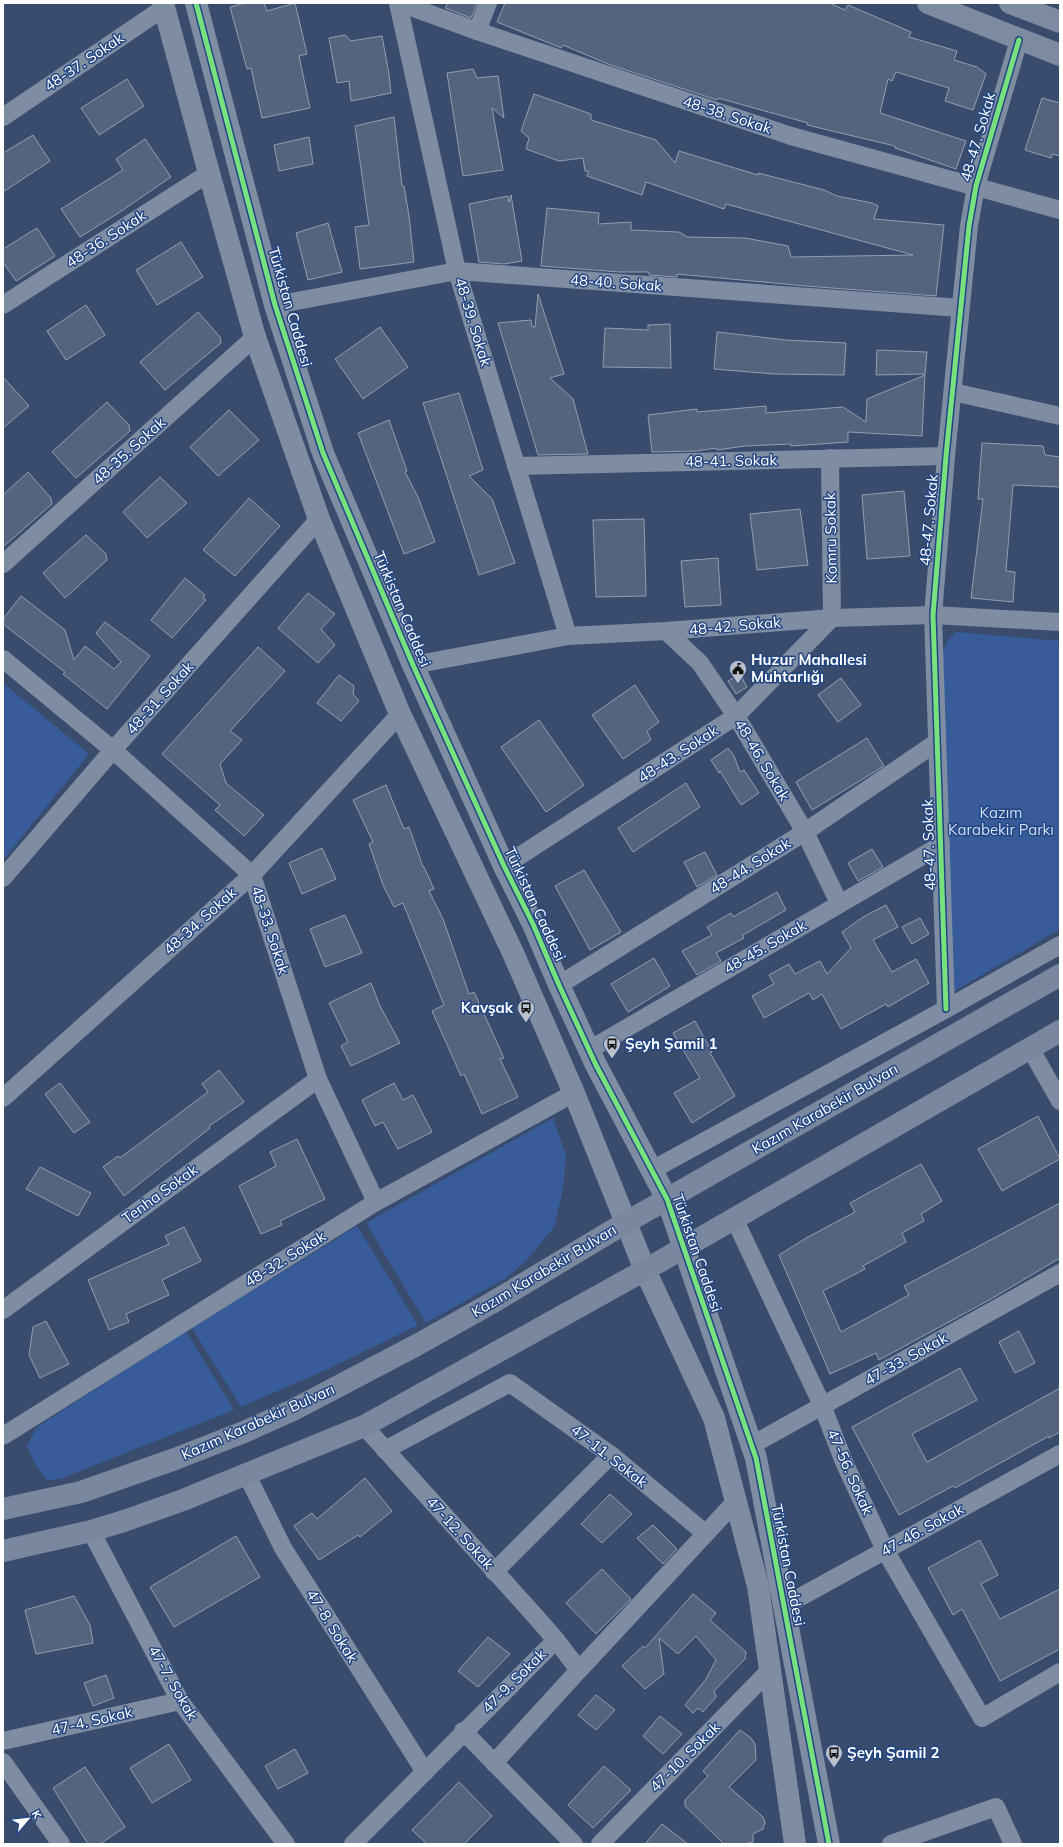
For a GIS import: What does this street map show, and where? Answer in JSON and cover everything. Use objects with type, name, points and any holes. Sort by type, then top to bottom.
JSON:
[{"type":"main road","points":[[928,3],[1060,55]]},
{"type":"main road","points":[[1010,3],[1060,22]]},
{"type":"main road","name":"Kazım Karabekir Bulvarı","points":[[3,1509],[82,1492],[244,1432],[293,1410],[416,1346],[490,1304],[625,1223],[1060,975]]},
{"type":"main road","points":[[3,1551],[91,1531],[183,1500],[364,1426],[645,1270],[1060,1031]]},
{"type":"street","name":"Türkistan Caddesi","points":[[196,3],[275,305],[323,453],[413,665],[504,866],[533,924],[589,1050],[667,1199],[752,1445],[756,1458],[829,1844]]},
{"type":"street","name":"48-38. Sokak","points":[[399,3],[791,136],[1060,210]]},
{"type":"street","name":"48-39. Sokak","points":[[399,3],[457,271],[568,636]]},
{"type":"street","points":[[478,31],[488,3]]},
{"type":"street","points":[[164,5],[255,337],[318,519],[400,714],[513,953],[574,1093],[645,1270],[714,1418],[758,1586],[792,1842]]},
{"type":"street","name":"48-37. Sokak","points":[[3,117],[164,5]]},
{"type":"street","name":"48-47. Sokak","points":[[946,1009],[933,616],[960,308],[976,186],[1019,40]]},
{"type":"street","name":"48-36. Sokak","points":[[3,305],[209,173]]},
{"type":"street","name":"48-40. Sokak","points":[[275,305],[457,271],[960,308]]},
{"type":"street","name":"48-35. Sokak","points":[[3,564],[255,337]]},
{"type":"street","points":[[953,392],[1060,416]]},
{"type":"street","name":"48-41. Sokak","points":[[516,466],[946,456]]},
{"type":"street","name":"Komru Sokak","points":[[830,458],[832,618]]},
{"type":"street","name":"48-31. Sokak","points":[[3,878],[113,750],[318,519]]},
{"type":"street","name":"48-42. Sokak","points":[[413,665],[568,636],[666,631],[832,618],[933,616],[1060,622]]},
{"type":"street","name":"48-43. Sokak","points":[[504,866],[736,716],[832,618]]},
{"type":"street","name":"48-46. Sokak","points":[[666,631],[700,663],[736,716],[805,832],[839,903]]},
{"type":"street","name":"48-33. Sokak","points":[[3,659],[113,750],[252,875],[318,1079],[376,1202]]},
{"type":"street","name":"48-34. Sokak","points":[[3,1098],[252,875],[400,714]]},
{"type":"street","name":"48-44. Sokak","points":[[559,985],[805,832],[938,742]]},
{"type":"street","name":"48-45. Sokak","points":[[589,1050],[839,903],[941,845]]},
{"type":"street","points":[[652,1170],[1060,945]]},
{"type":"street","points":[[1030,1048],[1060,1101]]},
{"type":"street","name":"Tenha Sokak","points":[[3,1310],[318,1079]]},
{"type":"street","name":"48-32. Sokak","points":[[3,1436],[376,1202],[574,1093]]},
{"type":"street","name":"47-56. Sokak","points":[[734,1218],[822,1405],[844,1462],[885,1550],[982,1718],[1060,1672]]},
{"type":"street","name":"47-33. Sokak","points":[[752,1445],[1060,1273]]},
{"type":"street","name":"47-11. Sokak","points":[[385,1450],[510,1383],[611,1455],[705,1533]]},
{"type":"street","name":"47-12. Sokak","points":[[364,1426],[556,1640]]},
{"type":"street","name":"47-46. Sokak","points":[[784,1606],[1060,1454]]},
{"type":"street","points":[[494,1572],[611,1455]]},
{"type":"street","name":"47-8. Sokak","points":[[247,1475],[283,1548],[425,1772]]},
{"type":"street","points":[[494,1763],[736,1501]]},
{"type":"street","name":"47-7. Sokak","points":[[91,1531],[180,1701],[286,1844]]},
{"type":"street","name":"47-9. Sokak","points":[[353,1844],[425,1772],[463,1731],[556,1640],[579,1670]]},
{"type":"street","name":"47-10. Sokak","points":[[600,1844],[770,1670]]},
{"type":"street","name":"47-4. Sokak","points":[[3,1741],[180,1701]]},
{"type":"street","points":[[463,1731],[574,1844]]},
{"type":"street","points":[[3,1762],[61,1844]]},
{"type":"street","points":[[891,1844],[996,1807],[1013,1844]]},
{"type":"green space","name":"Kazım Karabekir Parkı","points":[[956,632],[1060,641],[1060,929],[953,992],[942,653],[948,640]]},
{"type":"green space","points":[[3,683],[89,754],[3,860]]},
{"type":"green space","points":[[553,1118],[566,1155],[563,1189],[554,1227],[527,1260],[506,1278],[426,1323],[366,1223]]},
{"type":"green space","points":[[357,1226],[418,1325],[328,1369],[241,1407],[192,1328]]},
{"type":"green space","points":[[186,1331],[234,1410],[60,1479],[47,1480],[35,1464],[27,1446],[37,1427]]},
{"type":"building","points":[[245,3],[264,3],[267,11],[295,3],[307,54],[299,56],[310,108],[262,118],[251,68],[247,69],[230,7]]},
{"type":"building","points":[[448,3],[477,3],[471,18],[445,8]]},
{"type":"building","points":[[505,3],[829,3],[845,10],[848,5],[911,32],[909,37],[957,51],[954,60],[977,67],[986,74],[973,110],[945,101],[949,88],[896,72],[892,81],[888,79],[880,113],[966,141],[956,169],[895,148],[895,146],[807,125],[808,123],[718,98],[717,100],[608,64],[563,45],[561,48],[497,22]]},
{"type":"building","points":[[345,35],[351,41],[382,36],[391,93],[351,101],[349,81],[337,83],[329,38]]},
{"type":"building","points":[[473,69],[477,78],[498,76],[504,118],[492,108],[503,170],[463,176],[447,73]]},
{"type":"building","points":[[127,79],[144,106],[99,135],[81,108]]},
{"type":"building","points":[[534,94],[591,114],[591,120],[656,140],[675,163],[679,151],[758,175],[758,173],[824,190],[837,196],[872,203],[878,206],[874,219],[944,225],[936,296],[677,274],[677,277],[649,275],[649,272],[620,272],[541,266],[547,208],[599,213],[598,224],[631,222],[631,230],[679,232],[687,237],[745,238],[788,246],[791,257],[913,255],[726,204],[724,209],[646,182],[642,195],[587,176],[589,172],[585,171],[583,158],[559,161],[526,149],[529,138],[521,131]]},
{"type":"building","points":[[1042,98],[1060,103],[1060,156],[1052,154],[1051,158],[1025,150]]},
{"type":"building","points":[[394,117],[402,186],[404,186],[409,216],[414,262],[360,269],[355,227],[369,225],[355,126]]},
{"type":"building","points":[[33,135],[50,161],[3,192],[3,153]]},
{"type":"building","points":[[309,137],[313,164],[279,171],[274,145]]},
{"type":"building","points":[[145,139],[171,177],[80,237],[61,209],[123,170],[116,159]]},
{"type":"building","points":[[511,195],[522,261],[504,264],[479,262],[469,204],[508,196],[509,202]]},
{"type":"building","points":[[328,223],[342,272],[308,280],[296,233]]},
{"type":"building","points":[[37,228],[55,256],[16,281],[3,262],[3,249]]},
{"type":"building","points":[[181,242],[203,277],[157,305],[136,270]]},
{"type":"building","points":[[538,294],[564,374],[550,378],[573,399],[588,454],[538,455],[498,323],[531,320],[532,327],[535,327]]},
{"type":"building","points":[[86,305],[105,335],[66,360],[47,331]]},
{"type":"building","points":[[198,312],[220,337],[221,343],[165,390],[140,362]]},
{"type":"building","points":[[670,324],[671,368],[603,367],[605,328],[648,330],[648,325]]},
{"type":"building","points":[[380,327],[408,367],[363,399],[335,359]]},
{"type":"building","points":[[717,332],[786,340],[846,343],[844,375],[774,374],[714,369]]},
{"type":"building","points":[[877,350],[927,352],[925,374],[876,375]]},
{"type":"building","points":[[925,375],[922,436],[848,432],[848,442],[791,446],[791,444],[745,446],[717,450],[717,448],[696,451],[652,452],[648,415],[697,409],[697,412],[766,406],[766,413],[843,407],[866,422],[867,399]]},
{"type":"building","points":[[3,377],[29,406],[3,428]]},
{"type":"building","points":[[459,393],[483,470],[469,476],[492,499],[515,563],[479,575],[423,403]]},
{"type":"building","points":[[107,402],[129,425],[130,431],[76,478],[52,452]]},
{"type":"building","points":[[229,410],[259,440],[218,476],[190,447]]},
{"type":"building","points":[[389,420],[407,471],[405,472],[418,497],[435,542],[404,554],[358,433]]},
{"type":"building","points":[[982,443],[1043,446],[1045,455],[1060,457],[1060,487],[1013,485],[1006,571],[1015,572],[1013,602],[971,598],[983,499],[978,499]]},
{"type":"building","points":[[28,472],[51,498],[52,504],[3,547],[3,495]]},
{"type":"building","points":[[160,477],[187,503],[147,538],[123,512]]},
{"type":"building","points":[[904,491],[910,556],[867,559],[862,495]]},
{"type":"building","points":[[249,498],[280,526],[235,576],[203,550]]},
{"type":"building","points":[[800,509],[808,565],[757,570],[750,514]]},
{"type":"building","points":[[644,519],[646,596],[596,597],[593,520]]},
{"type":"building","points":[[86,535],[106,554],[107,560],[65,598],[43,573]]},
{"type":"building","points":[[718,558],[721,605],[685,607],[681,561]]},
{"type":"building","points":[[185,578],[205,595],[203,598],[206,600],[172,638],[151,620]]},
{"type":"building","points":[[308,593],[335,614],[321,629],[335,645],[318,663],[278,628]]},
{"type":"building","points":[[21,596],[65,630],[74,660],[85,646],[114,669],[121,662],[96,633],[105,622],[150,656],[107,709],[63,674],[65,672],[3,624],[3,619]]},
{"type":"building","points":[[258,647],[285,671],[230,731],[242,740],[220,764],[226,783],[264,815],[244,836],[215,810],[220,805],[162,754]]},
{"type":"building","name":"Huzur Mahallesi Muhtarlığı","points":[[740,674],[747,687],[736,694],[728,681]]},
{"type":"building","points":[[339,675],[354,686],[353,694],[359,701],[341,721],[317,703]]},
{"type":"building","points":[[841,678],[861,705],[838,722],[818,695]]},
{"type":"building","points":[[635,685],[659,722],[647,731],[651,740],[623,759],[592,715]]},
{"type":"building","points":[[539,720],[584,785],[546,812],[501,747]]},
{"type":"building","points":[[867,738],[884,766],[812,810],[796,782]]},
{"type":"building","points":[[728,748],[734,756],[740,772],[744,770],[759,793],[741,805],[720,771],[719,773],[711,760]]},
{"type":"building","points":[[686,783],[700,807],[633,852],[618,828]]},
{"type":"building","points":[[386,785],[404,829],[409,827],[423,867],[434,889],[429,891],[443,919],[469,994],[474,992],[504,1058],[500,1059],[518,1097],[482,1114],[464,1074],[461,1076],[432,1011],[444,1005],[403,903],[394,907],[383,885],[369,844],[373,842],[353,800]]},
{"type":"building","points":[[322,848],[336,879],[302,894],[289,863]]},
{"type":"building","points":[[872,849],[883,867],[858,881],[848,863]]},
{"type":"building","points":[[705,852],[717,875],[697,887],[684,862]]},
{"type":"building","points":[[584,870],[621,932],[590,950],[555,886]]},
{"type":"building","points":[[777,892],[786,910],[743,935],[744,938],[716,953],[721,961],[697,975],[682,951],[712,935],[707,927],[731,913],[733,917]]},
{"type":"building","points":[[886,905],[898,927],[873,940],[892,972],[916,959],[929,983],[888,1007],[886,1004],[841,1029],[822,994],[813,1000],[809,993],[764,1018],[752,996],[774,984],[769,975],[789,964],[795,974],[820,961],[827,974],[851,948],[842,932],[863,917]]},
{"type":"building","points":[[345,915],[362,953],[325,967],[310,929]]},
{"type":"building","points":[[920,918],[929,934],[912,944],[902,927]]},
{"type":"building","points":[[654,958],[670,986],[628,1012],[611,984]]},
{"type":"building","points":[[371,983],[380,1006],[400,1043],[351,1066],[341,1046],[348,1042],[329,1003]]},
{"type":"building","points":[[695,1021],[712,1052],[710,1053],[735,1096],[692,1123],[674,1093],[700,1078],[673,1033]]},
{"type":"building","points":[[219,1070],[244,1102],[209,1126],[210,1128],[124,1196],[103,1167],[118,1156],[120,1158],[208,1092],[202,1084]]},
{"type":"building","points":[[60,1083],[90,1122],[74,1133],[45,1094]]},
{"type":"building","points":[[394,1083],[403,1100],[413,1095],[432,1132],[398,1149],[383,1122],[375,1126],[362,1100]]},
{"type":"building","points":[[1038,1116],[1060,1159],[1002,1191],[978,1149]]},
{"type":"building","points":[[297,1139],[325,1199],[280,1221],[282,1225],[261,1234],[239,1186],[276,1166],[270,1152]]},
{"type":"building","points":[[921,1164],[942,1201],[921,1214],[924,1221],[902,1233],[906,1242],[863,1266],[865,1269],[823,1291],[841,1332],[909,1295],[904,1286],[1060,1203],[1060,1258],[991,1299],[879,1360],[876,1353],[830,1374],[779,1255],[808,1237],[855,1212],[850,1203]]},
{"type":"building","points":[[40,1167],[91,1193],[78,1216],[26,1189]]},
{"type":"building","points":[[184,1227],[201,1261],[162,1280],[169,1295],[126,1314],[129,1322],[109,1330],[88,1280],[169,1244],[165,1236]]},
{"type":"building","points":[[46,1321],[69,1364],[40,1378],[29,1355],[33,1327]]},
{"type":"building","points":[[1019,1331],[1035,1363],[1015,1373],[999,1342]]},
{"type":"building","points":[[960,1368],[977,1400],[912,1434],[927,1462],[1060,1388],[1060,1432],[1049,1438],[1049,1436],[955,1488],[953,1486],[899,1515],[852,1427]]},
{"type":"building","points":[[365,1478],[392,1511],[360,1537],[358,1535],[319,1560],[294,1526],[312,1513],[317,1519]]},
{"type":"building","points":[[610,1494],[632,1514],[602,1543],[581,1524]]},
{"type":"building","points":[[653,1525],[677,1549],[663,1564],[637,1538]]},
{"type":"building","points":[[236,1536],[260,1577],[174,1627],[150,1587]]},
{"type":"building","points":[[980,1540],[998,1575],[981,1584],[1000,1619],[1060,1589],[1060,1649],[1000,1681],[962,1609],[953,1615],[928,1568]]},
{"type":"building","points":[[602,1569],[631,1599],[596,1634],[566,1603]]},
{"type":"building","points":[[693,1594],[716,1613],[710,1620],[746,1652],[745,1659],[714,1691],[716,1697],[703,1712],[698,1708],[693,1713],[685,1705],[706,1679],[716,1660],[696,1636],[678,1654],[659,1638],[664,1674],[645,1689],[622,1666],[643,1646],[645,1648]]},
{"type":"building","points":[[74,1596],[90,1625],[93,1643],[36,1654],[25,1610]]},
{"type":"building","points":[[488,1637],[510,1654],[478,1687],[458,1671]]},
{"type":"building","points":[[106,1675],[114,1698],[93,1706],[84,1683]]},
{"type":"building","points":[[596,1695],[615,1710],[596,1730],[578,1715]]},
{"type":"building","points":[[660,1716],[682,1734],[663,1754],[643,1736]]},
{"type":"building","points":[[740,1730],[751,1738],[755,1744],[756,1760],[729,1787],[763,1817],[765,1822],[763,1829],[753,1834],[753,1842],[743,1844],[724,1844],[685,1806],[685,1800],[708,1776],[703,1771]]},
{"type":"building","points":[[169,1744],[191,1780],[152,1803],[130,1768]]},
{"type":"building","points":[[295,1749],[308,1773],[278,1789],[265,1766]]},
{"type":"building","points":[[604,1766],[631,1790],[593,1828],[568,1805]]},
{"type":"building","points":[[85,1767],[125,1827],[100,1844],[88,1844],[53,1788]]},
{"type":"building","points":[[459,1782],[492,1816],[464,1844],[427,1844],[412,1830]]},
{"type":"building","points":[[662,1824],[688,1844],[645,1844]]},
{"type":"cycle path","points":[[196,3],[275,305],[323,453],[413,665],[504,866],[533,924],[596,1065],[667,1199],[756,1458],[829,1844]]},
{"type":"cycle path","points":[[946,1009],[933,615],[946,456],[969,226],[976,186],[1019,40]]},
{"type":"place","name":"Huzur Mahallesi Muhtarlığı","points":[[738,684]]},
{"type":"place","name":"Kavşak","points":[[526,1023]]},
{"type":"place","name":"Şeyh Şamil 1","points":[[612,1059]]},
{"type":"place","name":"Şeyh Şamil 2","points":[[834,1768]]}]
